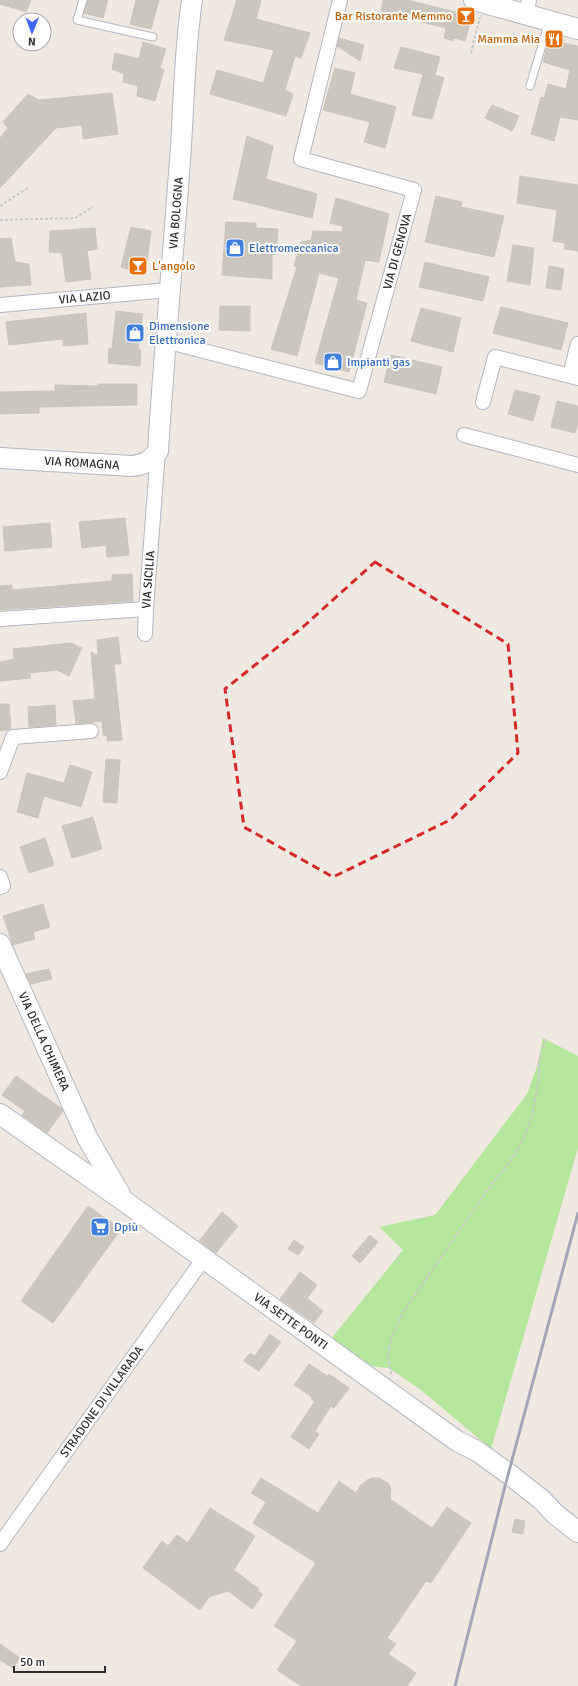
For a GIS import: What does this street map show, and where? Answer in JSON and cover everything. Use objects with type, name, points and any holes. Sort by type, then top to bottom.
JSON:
[{"type":"main road","name":"VIA BOLOGNA","points":[[158,451],[188,27],[192,0]]},
{"type":"main road","points":[[479,1],[527,7],[549,21],[578,29]]},
{"type":"main road","name":"VIA ROMAGNA","points":[[0,458],[131,466],[144,465],[152,460],[158,451]]},
{"type":"main road","name":"VIA DELLA CHIMERA","points":[[0,944],[88,1139],[124,1201]]},
{"type":"main road","name":"VIA SETTE PONTI","points":[[0,1114],[397,1397],[457,1441],[472,1458],[536,1505],[555,1514],[578,1532]]},
{"type":"main road","points":[[68,1161],[75,1160],[81,1156],[85,1150],[88,1139]]},
{"type":"street","name":"VIA DI GENOVA","points":[[165,341],[359,391],[414,190],[301,160],[340,0]]},
{"type":"street","name":"VIA LAZIO","points":[[0,305],[169,290]]},
{"type":"street","points":[[482,402],[495,357],[574,376],[578,344]]},
{"type":"street","points":[[464,435],[578,465]]},
{"type":"street","name":"VIA SICILIA","points":[[0,619],[146,609],[158,451]]},
{"type":"street","points":[[145,634],[146,609]]},
{"type":"street","points":[[0,772],[13,737],[92,731]]},
{"type":"street","points":[[0,877],[3,886],[0,887]]},
{"type":"street","name":"STRADONE DI VILLARADA","points":[[0,1544],[204,1258]]},
{"type":"lane","points":[[83,0],[77,20],[153,37]]},
{"type":"lane","points":[[530,86],[549,21]]},
{"type":"path","points":[[470,53],[479,1]]},
{"type":"path","points":[[0,206],[29,187]]},
{"type":"path","points":[[0,220],[75,218],[93,207]]},
{"type":"path","points":[[397,1397],[388,1357],[391,1339],[396,1326],[434,1264],[488,1189],[511,1160],[522,1142],[532,1116],[539,1078],[539,1059],[546,1040]]},
{"type":"highlighted area","points":[[375,562],[508,644],[518,753],[450,820],[333,877],[244,827],[225,689],[304,626]]},
{"type":"green space","points":[[543,1038],[578,1056],[578,1148],[491,1449],[421,1390],[389,1368],[369,1366],[331,1339],[403,1250],[379,1227],[435,1215],[527,1094],[537,1067]]},
{"type":"building","points":[[0,0],[31,0],[26,12],[0,4]]},
{"type":"building","points":[[88,0],[108,0],[103,18],[84,13]]},
{"type":"building","points":[[136,0],[159,0],[151,29],[130,24]]},
{"type":"building","points":[[237,0],[261,0],[256,19],[310,33],[301,58],[295,56],[285,90],[293,94],[286,116],[210,94],[217,70],[263,83],[274,50],[224,40]]},
{"type":"building","points":[[383,0],[407,0],[472,16],[465,41],[454,38],[453,41],[444,38],[446,28],[381,12]]},
{"type":"building","points":[[550,36],[564,40],[563,43],[578,46],[578,120],[560,117],[554,141],[531,134],[541,97],[544,98],[548,84],[566,89],[570,70],[543,62]]},
{"type":"building","points":[[339,38],[364,45],[360,61],[337,46]]},
{"type":"building","points":[[143,42],[166,49],[160,68],[164,70],[155,101],[137,96],[138,86],[123,82],[124,74],[112,69],[115,53],[139,59]]},
{"type":"building","points":[[401,47],[440,57],[435,75],[444,78],[432,119],[412,115],[423,74],[394,68]]},
{"type":"building","points":[[335,68],[355,73],[350,94],[396,107],[385,148],[364,142],[370,122],[323,110]]},
{"type":"building","points":[[112,93],[118,134],[83,139],[82,125],[56,128],[0,188],[0,138],[8,128],[3,122],[28,94],[39,100]]},
{"type":"building","points":[[492,105],[519,116],[512,131],[485,118]]},
{"type":"building","points":[[247,136],[273,146],[266,179],[317,194],[312,218],[233,199]]},
{"type":"building","points":[[520,176],[578,185],[578,251],[564,249],[565,243],[553,241],[557,210],[517,203]]},
{"type":"building","points":[[436,196],[462,202],[461,207],[504,216],[494,257],[425,242]]},
{"type":"building","points":[[336,198],[389,214],[379,262],[365,260],[356,300],[367,303],[349,372],[315,363],[339,278],[319,273],[297,356],[271,349],[297,267],[294,266],[301,242],[311,240],[313,231],[342,232],[343,226],[330,223]]},
{"type":"building","points":[[226,222],[256,223],[256,228],[278,229],[276,255],[272,254],[272,279],[222,275]]},
{"type":"building","points":[[131,227],[151,231],[147,261],[141,273],[121,267]]},
{"type":"building","points":[[95,228],[97,249],[87,251],[91,279],[66,282],[62,253],[49,252],[50,231]]},
{"type":"building","points":[[11,238],[15,262],[29,264],[31,285],[0,287],[0,239]]},
{"type":"building","points":[[513,245],[534,248],[530,285],[507,281]]},
{"type":"building","points":[[425,262],[489,277],[483,301],[419,287]]},
{"type":"building","points":[[549,266],[564,269],[561,290],[546,288]]},
{"type":"building","points":[[220,306],[250,306],[250,331],[219,330]]},
{"type":"building","points":[[501,307],[568,323],[561,350],[493,333]]},
{"type":"building","points":[[421,308],[461,318],[453,352],[411,341]]},
{"type":"building","points":[[116,311],[143,314],[138,349],[141,350],[140,366],[108,363],[109,348],[112,349]]},
{"type":"building","points":[[86,313],[88,344],[63,346],[63,339],[9,345],[6,322]]},
{"type":"building","points":[[391,355],[442,367],[436,394],[384,382]]},
{"type":"building","points":[[98,384],[137,384],[137,405],[39,407],[39,413],[0,414],[0,392],[55,391],[55,385],[98,386]]},
{"type":"building","points":[[515,390],[540,396],[533,421],[508,414]]},
{"type":"building","points":[[557,401],[578,406],[578,422],[575,433],[551,427]]},
{"type":"building","points":[[125,518],[129,555],[107,557],[106,545],[82,548],[79,522]]},
{"type":"building","points":[[50,523],[52,547],[5,551],[3,527]]},
{"type":"building","points":[[132,574],[133,601],[0,610],[0,586],[12,585],[12,590],[112,581],[112,575]]},
{"type":"building","points":[[118,637],[121,664],[114,664],[122,740],[107,741],[107,736],[103,735],[102,721],[76,724],[73,701],[95,699],[91,652],[98,656],[97,640]]},
{"type":"building","points":[[71,643],[82,648],[69,676],[57,670],[30,673],[31,678],[0,681],[0,662],[14,659],[13,649]]},
{"type":"building","points":[[0,704],[9,704],[11,729],[0,731]]},
{"type":"building","points":[[55,705],[56,725],[29,727],[28,707]]},
{"type":"building","points":[[106,759],[120,760],[117,803],[103,802]]},
{"type":"building","points":[[70,765],[92,772],[81,807],[44,796],[38,818],[17,812],[27,773],[64,783]]},
{"type":"building","points":[[93,817],[102,849],[72,858],[62,826]]},
{"type":"building","points":[[45,838],[54,865],[29,873],[20,847]]},
{"type":"building","points":[[43,904],[50,927],[33,932],[35,939],[13,945],[3,916]]},
{"type":"building","points":[[49,969],[52,979],[31,984],[26,974]]},
{"type":"building","points":[[16,1076],[61,1108],[63,1111],[47,1133],[22,1115],[25,1111],[2,1095]]},
{"type":"building","points":[[88,1206],[121,1229],[53,1323],[21,1301]]},
{"type":"building","points":[[222,1212],[238,1226],[216,1253],[199,1241]]},
{"type":"building","points":[[370,1235],[378,1242],[360,1263],[352,1256]]},
{"type":"building","points":[[294,1240],[304,1247],[298,1255],[288,1249]]},
{"type":"building","points":[[300,1272],[317,1285],[307,1298],[323,1311],[314,1323],[280,1299]]},
{"type":"building","points":[[270,1334],[281,1342],[259,1371],[244,1361],[250,1353],[255,1356]]},
{"type":"building","points":[[309,1364],[327,1376],[329,1374],[349,1388],[334,1408],[331,1406],[315,1431],[319,1434],[309,1449],[291,1437],[315,1401],[311,1399],[312,1397],[294,1385]]},
{"type":"building","points":[[261,1478],[318,1513],[339,1481],[356,1493],[361,1485],[367,1480],[379,1478],[389,1484],[391,1489],[390,1499],[432,1528],[447,1507],[471,1523],[431,1583],[426,1581],[387,1638],[396,1644],[388,1654],[416,1673],[407,1686],[301,1686],[277,1670],[297,1641],[274,1626],[316,1563],[253,1523],[266,1502],[251,1493]]},
{"type":"building","points":[[210,1508],[255,1536],[234,1570],[259,1589],[258,1591],[263,1594],[252,1609],[228,1591],[209,1597],[200,1610],[143,1568],[162,1541],[168,1546],[177,1535],[188,1543]]},
{"type":"building","points":[[515,1519],[525,1521],[523,1534],[512,1532]]},
{"type":"building","points":[[0,1644],[20,1658],[13,1668],[0,1660]]},
{"type":"railway","points":[[455,1686],[504,1490],[578,1213]]},
{"type":"place","name":"Bar Ristorante Memmo","points":[[466,16]]},
{"type":"place","name":"Mamma Mia","points":[[554,39]]},
{"type":"place","name":"Elettromeccanica","points":[[235,248]]},
{"type":"place","name":"L'angolo","points":[[138,266]]},
{"type":"place","name":"Dimensione Elettronica","points":[[135,333]]},
{"type":"place","name":"Impianti gas","points":[[333,362]]},
{"type":"place","name":"Dpiù","points":[[100,1227]]}]
